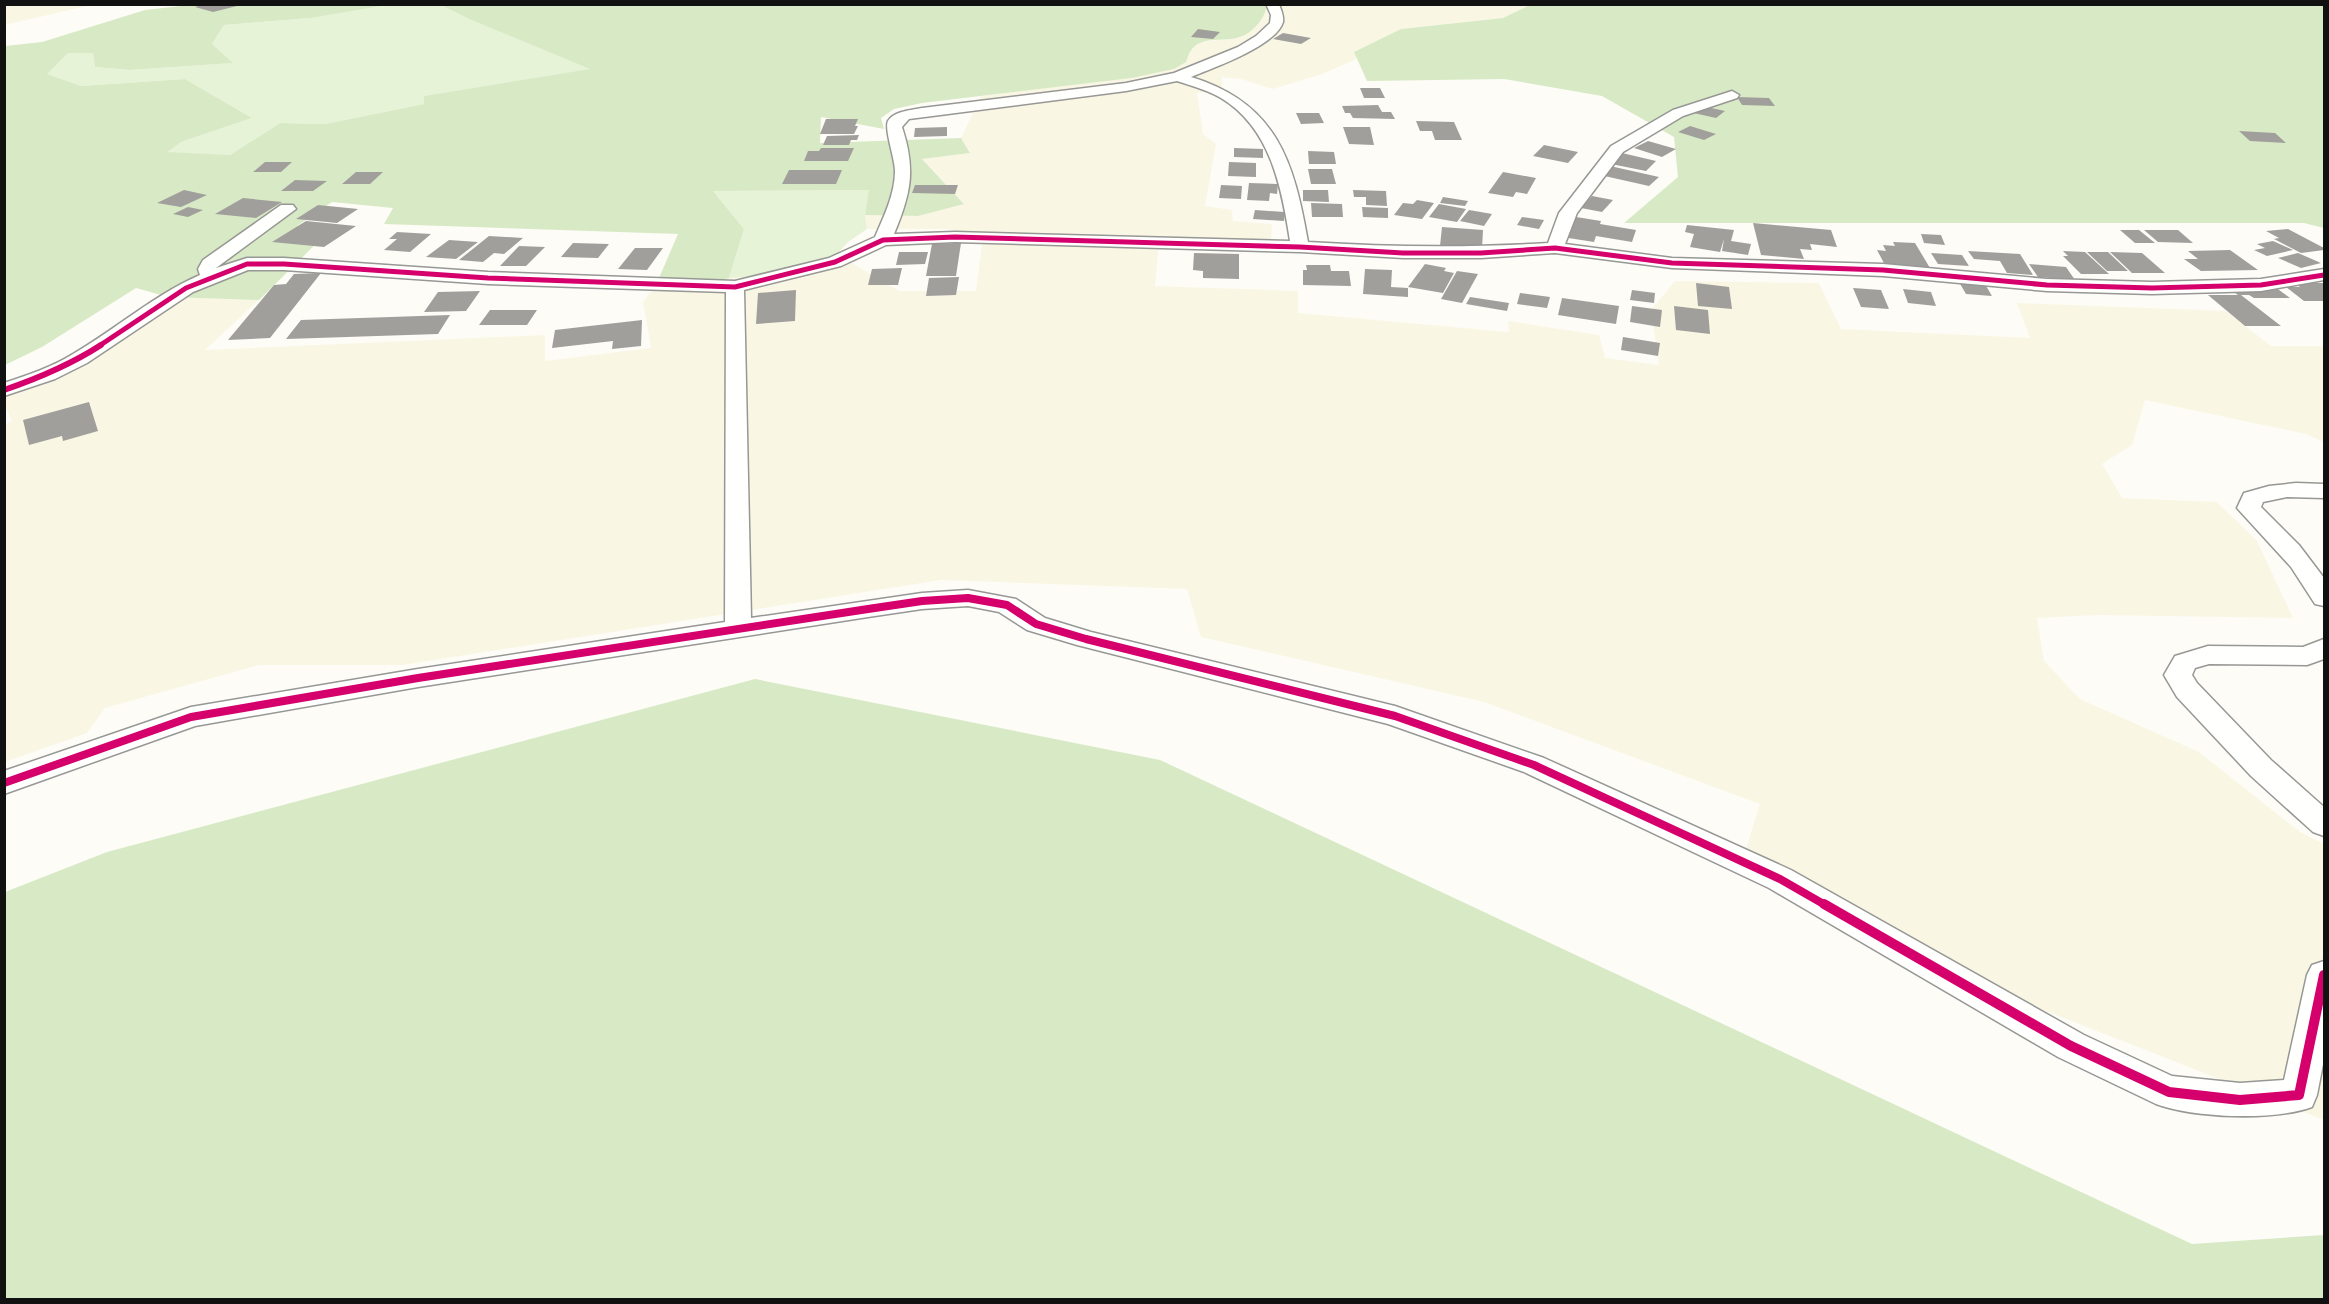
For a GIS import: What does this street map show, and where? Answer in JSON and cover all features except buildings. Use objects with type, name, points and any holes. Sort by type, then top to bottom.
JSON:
[{"type":"street","points":[[883,240],[904,181],[905,166],[894,127],[896,121],[942,108],[1126,87],[1178,77],[1243,50],[1271,31],[1277,15],[1272,4]]},
{"type":"street","points":[[1178,77],[1228,96],[1249,114],[1272,148],[1287,178],[1300,247]]},
{"type":"street","points":[[1555,248],[1568,213],[1602,165],[1617,150],[1678,113],[1732,95]]},
{"type":"street","points":[[209,277],[207,269],[209,264],[287,209]]},
{"type":"street","points":[[4,390],[48,375],[72,363],[186,288],[209,277],[247,264],[284,264],[500,279],[735,286],[835,262],[883,240],[955,237],[1300,247],[1403,253],[1481,254],[1555,248],[1672,263],[1883,270],[2046,285],[2226,287],[2261,285],[2325,275]]},
{"type":"street","points":[[735,286],[738,630]]},
{"type":"street","points":[[2325,491],[2300,489],[2266,492],[2252,498],[2249,508],[2277,536],[2325,598]]},
{"type":"street","points":[[4,783],[191,717],[418,678],[922,601],[968,598],[1007,605],[1036,624],[1086,639],[1395,716],[1534,765],[1780,879],[2071,1046],[2169,1092],[2240,1100],[2299,1095],[2325,975]]},
{"type":"street","points":[[2325,648],[2307,656],[2208,655],[2186,662],[2178,675],[2187,690],[2261,768],[2325,824]]},
{"type":"shaded area","points":[[5,4],[104,5],[91,5],[5,25]]},
{"type":"shaded area","points":[[1267,5],[1532,5],[1503,18],[1401,29],[1355,52],[1357,59],[1322,74],[1273,89],[1241,79],[1222,77],[1222,90],[1197,93],[1203,134],[1216,144],[1205,206],[1232,210],[1233,221],[1272,224],[1271,240],[1159,243],[1155,286],[1298,291],[1298,313],[1509,332],[1508,321],[1599,335],[1605,358],[1659,365],[1651,310],[1675,281],[1819,283],[1841,329],[2030,338],[2017,303],[2226,311],[2271,346],[2324,346],[2324,442],[2306,434],[2145,400],[2132,445],[2102,464],[2122,498],[2217,502],[2257,541],[2293,618],[2099,615],[2037,618],[2044,661],[2080,699],[2199,752],[2300,832],[2324,844],[2324,1120],[1916,960],[1743,858],[1760,804],[1484,702],[1201,637],[1187,589],[941,580],[403,665],[259,665],[105,708],[87,733],[5,762],[4,425],[12,421],[5,406],[5,395],[75,360],[168,297],[259,300],[205,350],[545,335],[545,361],[651,348],[643,302],[656,285],[704,285],[729,278],[777,275],[819,263],[837,254],[899,291],[976,291],[983,237],[947,229],[867,229],[865,215],[918,216],[964,203],[921,158],[970,152],[961,138],[981,96],[1132,78],[1174,69],[1190,50],[1201,42],[1239,38]]},
{"type":"green space","points":[[199,4],[386,5],[311,18],[224,25],[212,44],[233,63],[130,70],[95,67],[93,53],[68,53],[47,74],[81,86],[185,79],[252,118],[181,142],[168,152],[230,155],[280,123],[325,124],[424,104],[424,96],[590,69],[469,19],[441,5],[1267,5],[1261,21],[1248,33],[1237,38],[1200,43],[1194,46],[1186,62],[1174,69],[1132,78],[922,103],[894,109],[881,118],[884,129],[821,117],[820,143],[961,138],[970,153],[922,159],[964,204],[918,216],[865,215],[869,190],[713,191],[744,229],[729,278],[704,285],[656,285],[678,234],[384,224],[393,208],[332,202],[297,226],[330,230],[259,300],[168,297],[136,288],[42,347],[5,365],[5,46],[42,42],[145,10]]},
{"type":"green space","points":[[386,4],[441,5],[469,19],[592,69],[425,96],[424,104],[325,124],[280,123],[230,155],[167,153],[181,142],[252,118],[185,79],[81,86],[46,74],[68,53],[93,53],[95,67],[130,70],[232,63],[212,44],[224,25],[311,18]]},
{"type":"green space","points":[[1532,4],[2324,5],[2324,228],[2304,223],[1624,223],[1678,177],[1674,137],[1602,96],[1504,79],[1367,81],[1354,52],[1401,29],[1503,18]]},
{"type":"green space","points":[[870,190],[865,215],[867,229],[848,242],[837,254],[819,263],[777,275],[729,278],[744,229],[713,191]]},
{"type":"green space","points":[[755,679],[1160,760],[2192,1244],[2324,1235],[2324,1299],[5,1299],[5,892],[107,852]]},
{"type":"cycle path","points":[[4,390],[48,375],[80,359],[186,288],[247,264],[284,264],[488,278],[735,287],[835,262],[883,240],[955,237],[1300,247],[1403,253],[1481,253],[1555,248],[1672,263],[1883,270],[2047,285],[2152,288],[2261,285],[2324,275]]},
{"type":"cycle path","points":[[4,783],[191,717],[418,678],[868,609],[922,601],[968,598],[1007,605],[1036,624],[1086,639],[1395,716],[1534,765],[1780,879],[2071,1046],[2169,1092],[2240,1100],[2299,1095],[2324,975]]}]
